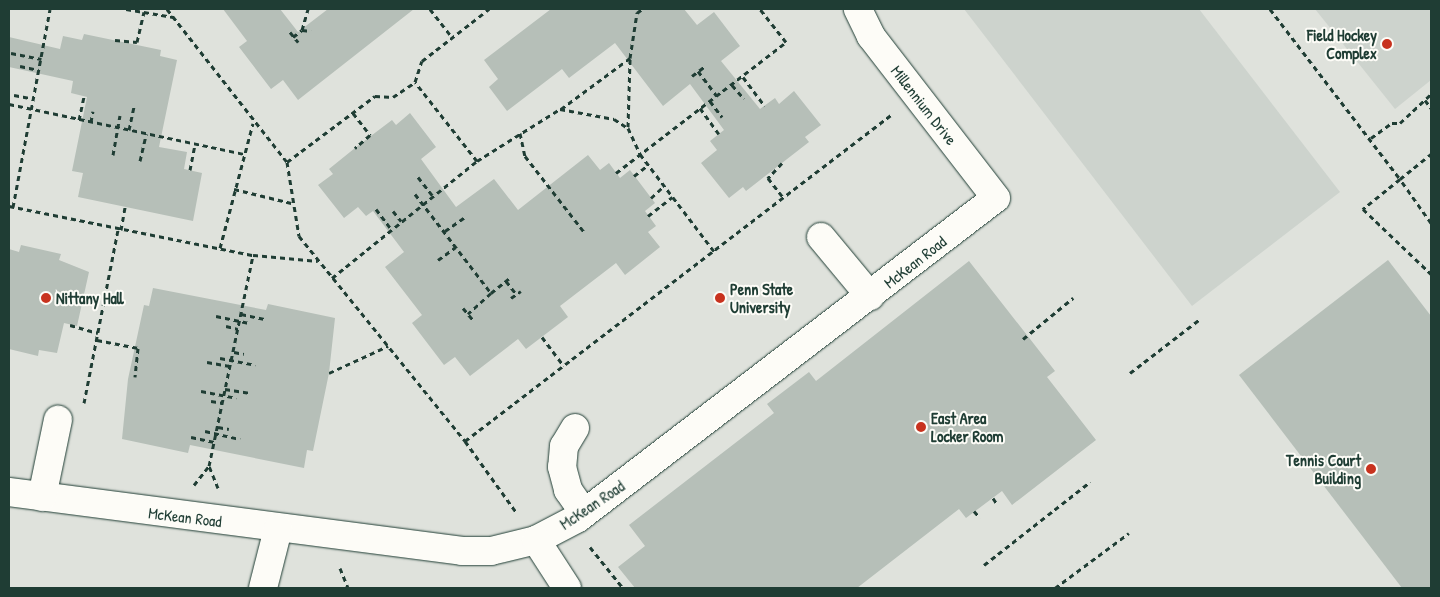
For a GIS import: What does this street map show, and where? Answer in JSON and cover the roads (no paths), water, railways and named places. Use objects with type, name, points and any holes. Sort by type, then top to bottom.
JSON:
[{"type":"street","name":"Millennium Drive","points":[[858,9],[871,36],[996,198]]},
{"type":"street","name":"McKean Road","points":[[9,492],[462,552],[491,551],[536,540],[584,514],[996,198]]},
{"type":"street","points":[[822,237],[870,296]]},
{"type":"street","points":[[42,497],[58,420]]},
{"type":"street","points":[[575,428],[564,446],[562,467],[568,490],[584,514]]},
{"type":"street","points":[[263,588],[278,529]]},
{"type":"street","points":[[536,540],[567,588]]},
{"type":"place","name":"Field Hockey Complex","points":[[1387,44]]},
{"type":"place","name":"Nittany Hall","points":[[46,298]]},
{"type":"place","name":"Penn State University","points":[[720,298]]},
{"type":"place","name":"East Area Locker Room","points":[[921,427]]},
{"type":"place","name":"Tennis Court Building","points":[[1371,469]]}]
